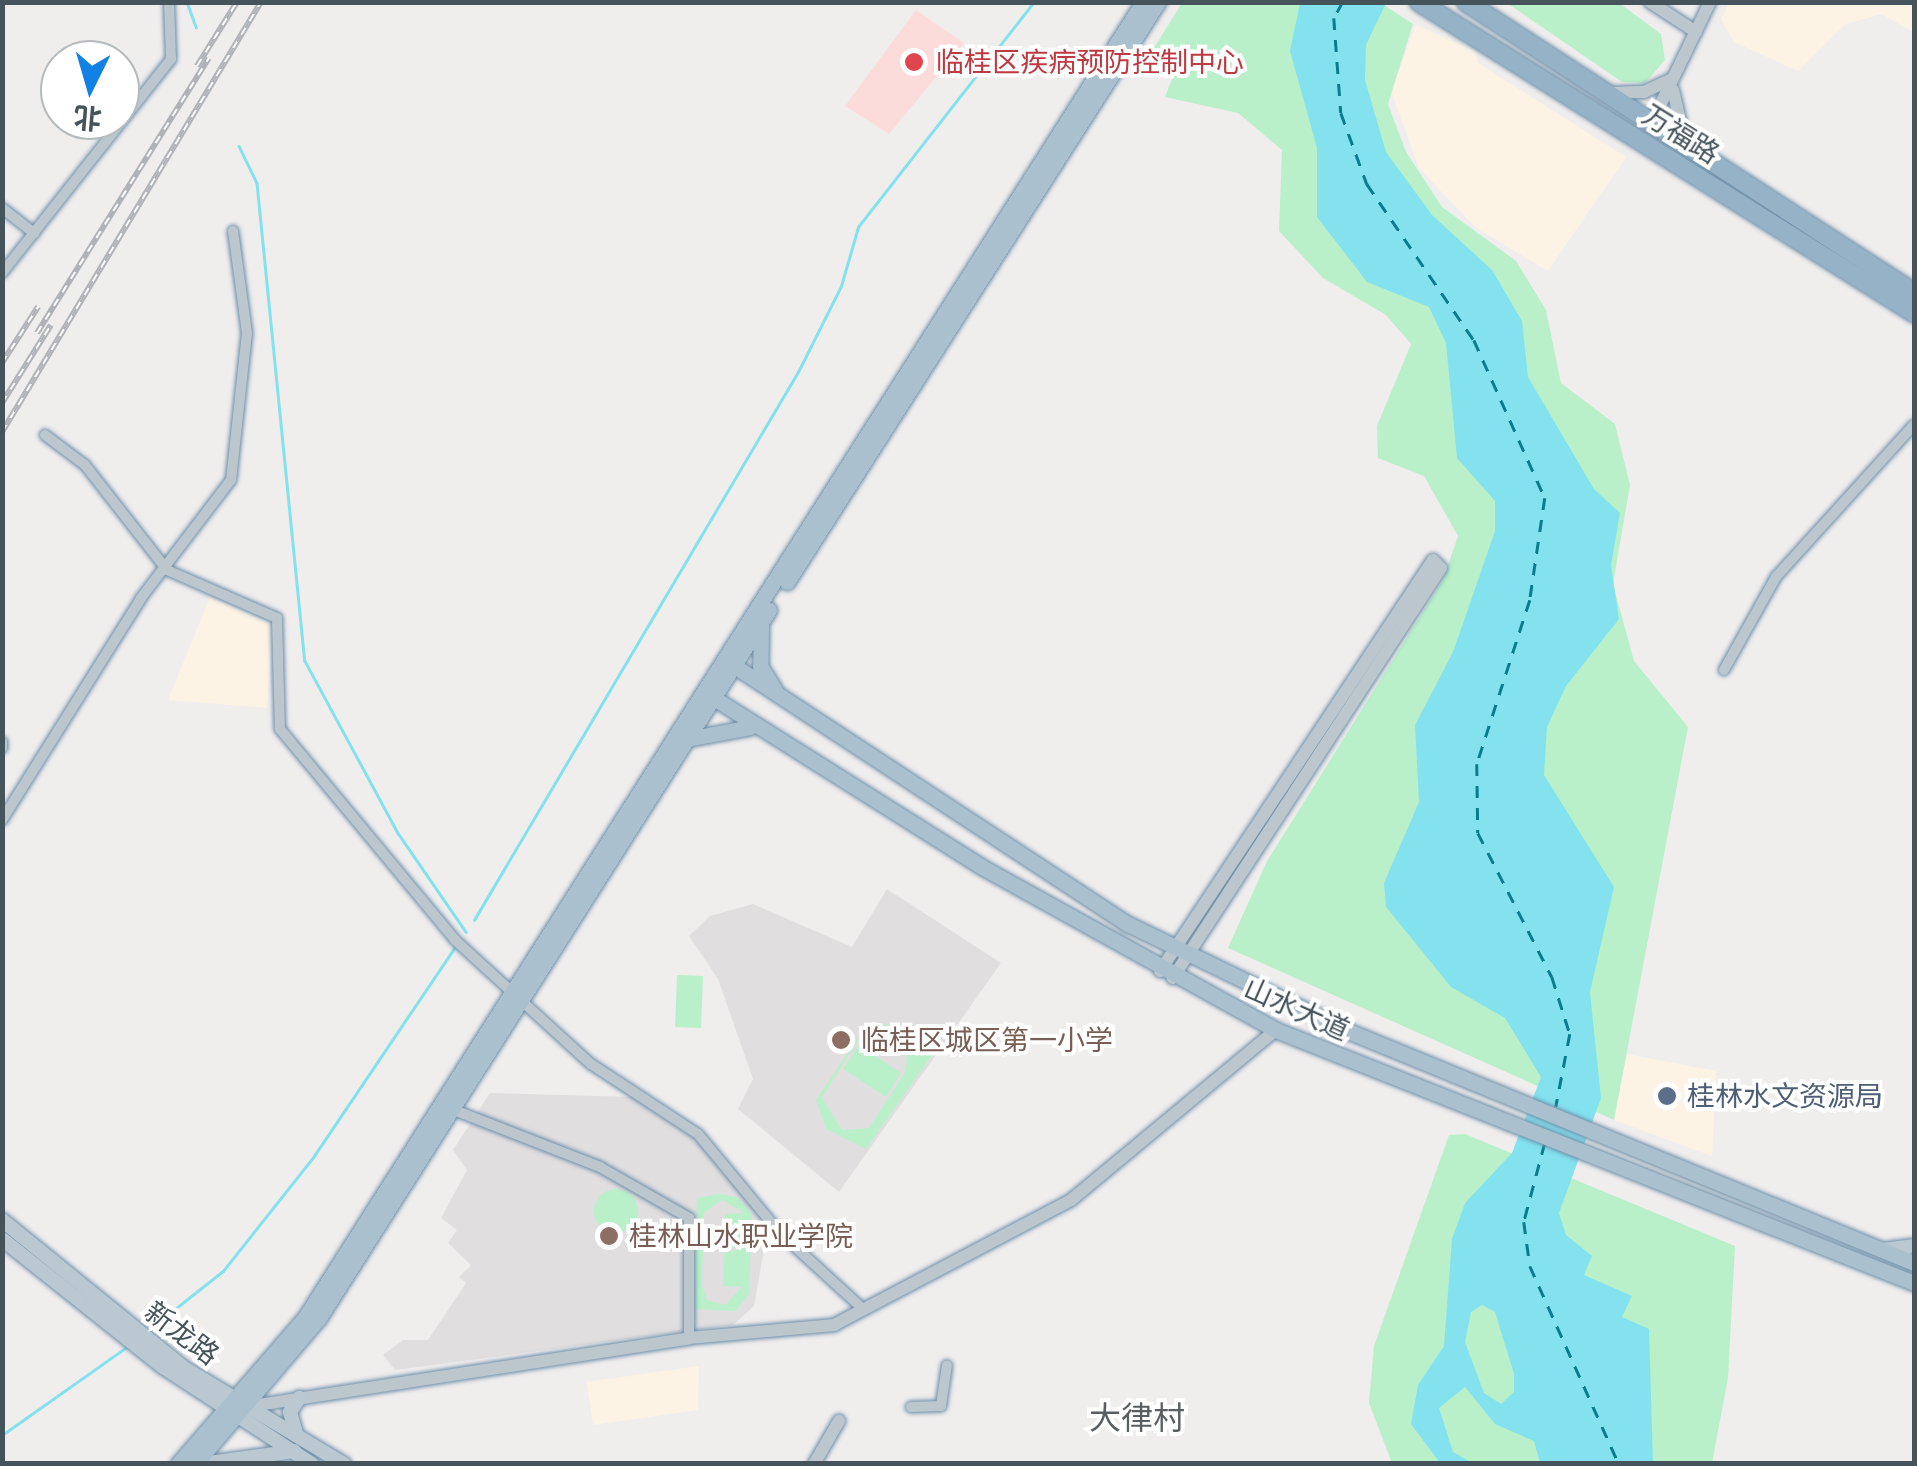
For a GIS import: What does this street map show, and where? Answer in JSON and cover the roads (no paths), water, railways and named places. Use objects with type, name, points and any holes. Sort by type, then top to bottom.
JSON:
[{"type":"highway","name":"万福路","points":[[1418,2],[1914,313]]},
{"type":"highway","name":"万福路","points":[[1466,2],[1914,293]]},
{"type":"main road","points":[[198,1464],[241,1410],[454,1110],[1143,2]]},
{"type":"main road","points":[[730,663],[761,623],[1158,2]]},
{"type":"main road","points":[[761,623],[760,666],[781,697]]},
{"type":"main road","name":"山水大道","points":[[730,663],[1042,874],[1182,951],[1516,1102],[1914,1263]]},
{"type":"main road","points":[[178,1464],[241,1410],[309,1312],[688,741],[709,695]]},
{"type":"main road","name":"山水大道","points":[[709,695],[1166,974],[1276,1030],[1911,1284]]},
{"type":"main road","points":[[688,741],[729,724],[760,729]]},
{"type":"main road","name":"新龙路","points":[[2,1220],[127,1331]]},
{"type":"main road","name":"新龙路","points":[[2,1239],[166,1362],[241,1410],[312,1464]]},
{"type":"main road","points":[[1882,1250],[1914,1246]]},
{"type":"main road","points":[[296,1434],[290,1412],[299,1398]]},
{"type":"main road","name":"新龙路","points":[[241,1410],[296,1434],[344,1464]]},
{"type":"main road","points":[[198,1464],[294,1452]]},
{"type":"street","points":[[2,272],[171,58],[169,2]]},
{"type":"street","points":[[1650,2],[1696,32]]},
{"type":"street","points":[[1652,122],[1710,2]]},
{"type":"street","points":[[1606,92],[1644,92],[1674,77]]},
{"type":"street","points":[[1674,77],[1673,116],[1686,144]]},
{"type":"street","points":[[2,208],[34,233]]},
{"type":"street","points":[[2,820],[167,570],[226,492],[242,434],[247,333],[233,231]]},
{"type":"street","points":[[1724,670],[1776,577],[1914,425]]},
{"type":"street","points":[[45,435],[86,465],[167,570],[277,618],[276,714],[285,739],[375,852],[518,1002],[698,1134],[779,1232],[864,1310]]},
{"type":"street","points":[[1166,974],[1182,951],[1441,568],[1433,560],[1182,951]]},
{"type":"street","points":[[241,1410],[689,1338],[786,1335],[864,1310],[1071,1200],[1276,1030]]},
{"type":"street","points":[[454,1110],[600,1167],[689,1218],[689,1338]]},
{"type":"street","points":[[911,1407],[941,1406],[946,1365]]},
{"type":"street","points":[[814,1464],[840,1421]]},
{"type":"water","points":[[1300,3],[1386,3],[1366,45],[1365,80],[1386,152],[1432,215],[1492,270],[1522,321],[1528,377],[1594,489],[1620,513],[1611,565],[1619,619],[1566,686],[1547,727],[1544,775],[1614,887],[1590,992],[1601,1098],[1559,1213],[1566,1235],[1592,1256],[1584,1275],[1632,1296],[1622,1317],[1649,1329],[1653,1463],[1540,1463],[1534,1441],[1495,1424],[1465,1387],[1439,1408],[1453,1452],[1472,1463],[1440,1463],[1411,1424],[1418,1385],[1444,1346],[1452,1239],[1465,1203],[1512,1153],[1541,1077],[1505,1018],[1451,987],[1386,907],[1384,883],[1419,802],[1415,725],[1453,652],[1495,531],[1495,501],[1457,458],[1446,343],[1429,307],[1367,282],[1317,217],[1317,148],[1290,51]],"holes":[[[1482,1305],[1495,1312],[1514,1374],[1514,1392],[1501,1404],[1484,1393],[1465,1342],[1471,1312]]]},
{"type":"waterway","points":[[187,2],[196,27]]},
{"type":"waterway","points":[[474,920],[798,372],[841,286],[858,227],[1034,2]]},
{"type":"waterway","points":[[239,146],[257,183],[305,661],[398,833],[466,932]]},
{"type":"waterway","points":[[146,1332],[223,1271],[314,1156],[455,947]]},
{"type":"waterway","points":[[2,1435],[128,1346]]},
{"type":"railway","points":[[197,66],[237,2]]},
{"type":"railway","points":[[2,432],[261,2]]},
{"type":"railway","points":[[37,333],[209,58]]},
{"type":"railway","points":[[2,363],[38,307]]},
{"type":"railway","points":[[2,403],[51,325]]},
{"type":"place","name":"临桂区疾病预防控制中心","points":[[914,62]]},
{"type":"place","name":"临桂区城区第一小学","points":[[841,1040]]},
{"type":"place","name":"桂林水文资源局","points":[[1667,1096]]},
{"type":"place","name":"桂林山水职业学院","points":[[609,1236]]},
{"type":"district","name":"大律村","points":[[1137,1417]]}]
